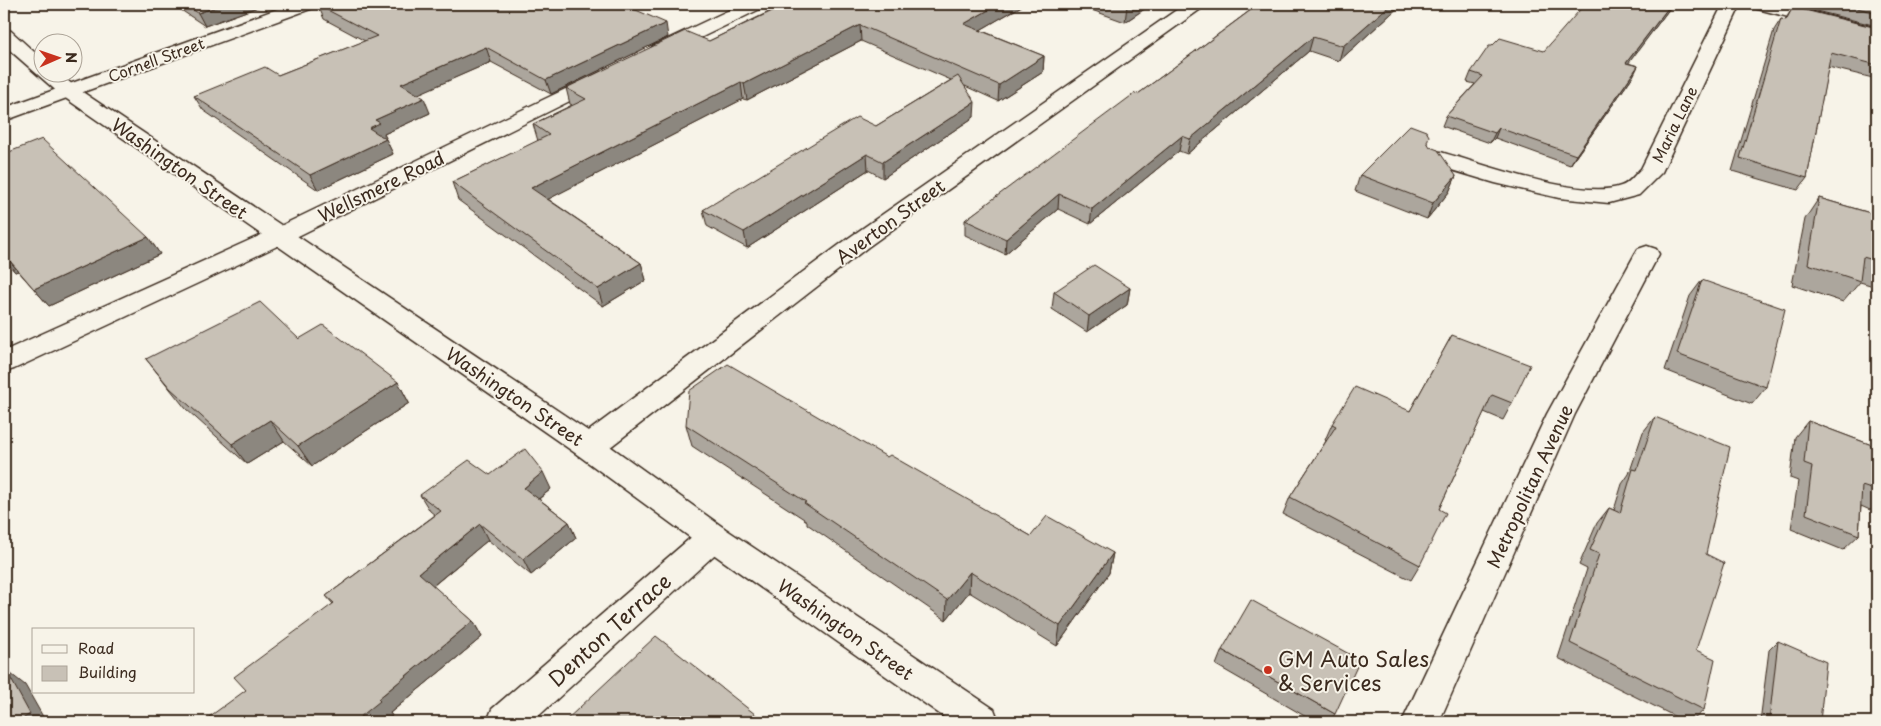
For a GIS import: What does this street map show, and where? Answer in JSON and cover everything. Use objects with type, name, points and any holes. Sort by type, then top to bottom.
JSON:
[{"type":"street","name":"Cornell Street","points":[[4,115],[307,4]]},
{"type":"street","name":"Wellsmere Road","points":[[4,362],[278,236],[631,63],[756,4]]},
{"type":"street","name":"Averton Street","points":[[589,447],[859,242],[1196,4]]},
{"type":"street","name":"Maria Lane","points":[[1433,157],[1516,181],[1567,193],[1610,195],[1630,192],[1651,172],[1732,4]]},
{"type":"street","points":[[1760,4],[1877,34]]},
{"type":"street","points":[[4,35],[32,60]]},
{"type":"street","name":"Washington Street","points":[[58,82],[278,236],[589,447],[713,537],[982,722]]},
{"type":"street","name":"Metropolitan Avenue","points":[[1420,722],[1561,414],[1647,254]]},
{"type":"street","name":"Denton Terrace","points":[[505,722],[713,537]]},
{"type":"building","points":[[184,4],[225,4],[198,13]]},
{"type":"building","points":[[622,4],[666,23],[546,80],[486,47],[401,84],[424,98],[375,120],[380,123],[369,128],[386,139],[310,175],[194,96],[265,67],[278,75],[377,36],[318,5]]},
{"type":"building","points":[[787,4],[999,4],[964,24],[1044,56],[999,85],[860,25],[744,84],[741,82],[531,188],[641,263],[598,289],[452,182],[549,135],[533,124],[586,99],[566,88],[685,31],[709,41]]},
{"type":"building","points":[[1259,4],[1391,4],[1343,46],[1313,37],[1190,139],[1182,136],[1092,209],[1059,194],[1006,239],[965,220],[1135,93],[1138,94]]},
{"type":"building","points":[[1585,4],[1671,4],[1626,63],[1638,66],[1576,155],[1499,128],[1495,133],[1446,116],[1483,76],[1471,72],[1489,46],[1492,46],[1500,38],[1544,51]]},
{"type":"building","points":[[1841,4],[1877,4],[1877,13]]},
{"type":"building","points":[[1793,7],[1877,28],[1877,65],[1831,53],[1807,178],[1740,158],[1781,19],[1786,20]]},
{"type":"building","points":[[958,76],[975,102],[883,162],[867,154],[744,232],[703,210],[857,117],[876,126]]},
{"type":"building","points":[[1410,125],[1426,131],[1429,136],[1427,142],[1430,147],[1438,150],[1456,176],[1433,203],[1360,175]]},
{"type":"building","points":[[42,139],[148,237],[34,289],[4,254],[4,154]]},
{"type":"building","points":[[1819,198],[1877,215],[1877,261],[1863,257],[1860,281],[1808,264]]},
{"type":"building","points":[[1094,265],[1130,288],[1089,316],[1054,292]]},
{"type":"building","points":[[1702,280],[1785,309],[1766,387],[1677,354]]},
{"type":"building","points":[[260,302],[299,339],[323,325],[398,382],[298,446],[270,420],[232,444],[170,388],[146,359]]},
{"type":"building","points":[[1452,335],[1530,365],[1512,403],[1492,395],[1439,509],[1446,513],[1420,565],[1290,497],[1336,426],[1332,424],[1355,387],[1410,411]]},
{"type":"building","points":[[728,364],[887,457],[890,455],[1031,536],[1047,516],[1113,553],[1060,626],[970,572],[947,600],[804,503],[806,502],[686,425],[689,391]]},
{"type":"building","points":[[1655,417],[1730,447],[1706,554],[1724,563],[1696,650],[1715,659],[1704,710],[1570,643],[1599,554],[1590,550],[1609,508],[1620,513],[1633,469],[1637,470]]},
{"type":"building","points":[[1808,421],[1877,447],[1877,491],[1862,486],[1859,535],[1806,514],[1812,466],[1804,463]]},
{"type":"building","points":[[525,449],[543,472],[524,488],[569,522],[523,559],[480,524],[419,573],[473,621],[378,699],[380,701],[354,722],[202,722],[246,690],[234,677],[334,603],[326,596],[441,511],[420,495],[469,460],[490,475]]},
{"type":"building","points":[[1251,600],[1360,660],[1335,714],[1222,650]]},
{"type":"building","points":[[656,636],[765,722],[564,722]]},
{"type":"building","points":[[1778,641],[1826,662],[1820,722],[1769,722]]},
{"type":"building","points":[[6,670],[30,714],[18,722],[4,722],[4,671]]},
{"type":"place","name":"GM Auto Sales & Services","points":[[1268,670]]}]
